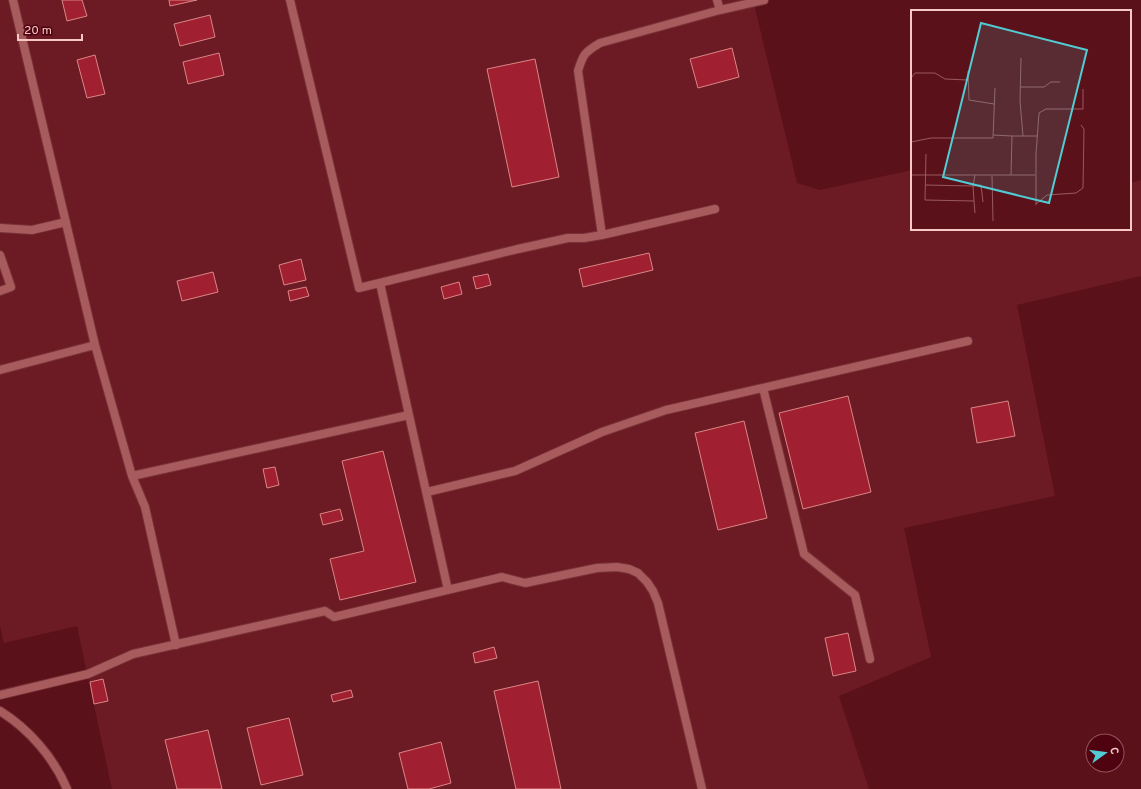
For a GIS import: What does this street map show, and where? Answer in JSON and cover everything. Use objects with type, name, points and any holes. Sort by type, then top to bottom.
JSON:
[{"type":"lane","points":[[13,0],[94,346],[132,476],[145,507],[176,645]]},
{"type":"lane","points":[[290,0],[359,288],[525,247],[568,238],[584,238],[602,235],[715,209]]},
{"type":"lane","points":[[717,0],[720,10]]},
{"type":"lane","points":[[602,235],[578,71],[582,58],[588,51],[600,43],[720,10],[764,0]]},
{"type":"lane","points":[[0,228],[32,230],[66,222]]},
{"type":"lane","points":[[0,255],[11,287],[0,290]]},
{"type":"lane","points":[[380,283],[448,590]]},
{"type":"lane","points":[[427,492],[515,471],[602,432],[666,410],[968,341]]},
{"type":"lane","points":[[0,370],[94,346]]},
{"type":"lane","points":[[763,388],[804,554],[855,595],[870,659]]},
{"type":"lane","points":[[132,476],[409,415]]},
{"type":"lane","points":[[0,695],[88,674],[133,654],[325,611],[334,617],[502,577],[525,583],[597,568],[617,566],[638,573],[653,590],[658,603],[702,789]]},
{"type":"lane","points":[[0,712],[10,717],[38,743],[64,780],[67,789]]},
{"type":"shaded area","points":[[0,0],[753,0],[797,183],[820,190],[911,170],[911,230],[1131,230],[1131,183],[1141,180],[1141,276],[1017,305],[1055,496],[904,528],[931,657],[839,696],[869,789],[112,789],[77,626],[4,643],[0,626]]},
{"type":"building","points":[[62,0],[82,0],[87,16],[67,21]]},
{"type":"building","points":[[169,0],[197,0],[170,6]]},
{"type":"building","points":[[210,15],[215,37],[180,46],[174,24]]},
{"type":"building","points":[[732,48],[739,77],[698,88],[690,59]]},
{"type":"building","points":[[219,53],[224,75],[188,84],[183,62]]},
{"type":"building","points":[[95,55],[105,94],[87,98],[77,60]]},
{"type":"building","points":[[535,59],[559,177],[512,187],[487,69]]},
{"type":"building","points":[[649,253],[653,270],[583,287],[579,269]]},
{"type":"building","points":[[301,259],[306,280],[284,285],[279,265]]},
{"type":"building","points":[[213,272],[218,292],[182,301],[177,281]]},
{"type":"building","points":[[488,274],[491,285],[476,289],[473,277]]},
{"type":"building","points":[[459,282],[462,294],[444,299],[441,287]]},
{"type":"building","points":[[306,287],[309,296],[290,301],[288,291]]},
{"type":"building","points":[[848,396],[871,492],[803,509],[779,413]]},
{"type":"building","points":[[1008,401],[1015,436],[977,443],[971,408]]},
{"type":"building","points":[[744,421],[767,518],[718,530],[695,433]]},
{"type":"building","points":[[383,451],[416,582],[340,600],[330,559],[364,551],[342,461]]},
{"type":"building","points":[[275,467],[279,485],[267,488],[263,469]]},
{"type":"building","points":[[340,509],[343,520],[323,525],[320,514]]},
{"type":"building","points":[[848,633],[856,671],[833,676],[825,638]]},
{"type":"building","points":[[494,647],[497,658],[475,663],[473,653]]},
{"type":"building","points":[[103,679],[108,701],[94,704],[90,682]]},
{"type":"building","points":[[538,681],[561,789],[516,789],[494,691]]},
{"type":"building","points":[[351,690],[353,697],[333,702],[331,695]]},
{"type":"building","points":[[289,718],[303,775],[261,785],[247,728]]},
{"type":"building","points":[[208,730],[222,789],[177,789],[165,740]]},
{"type":"building","points":[[441,742],[451,783],[429,789],[408,789],[399,753]]}]
